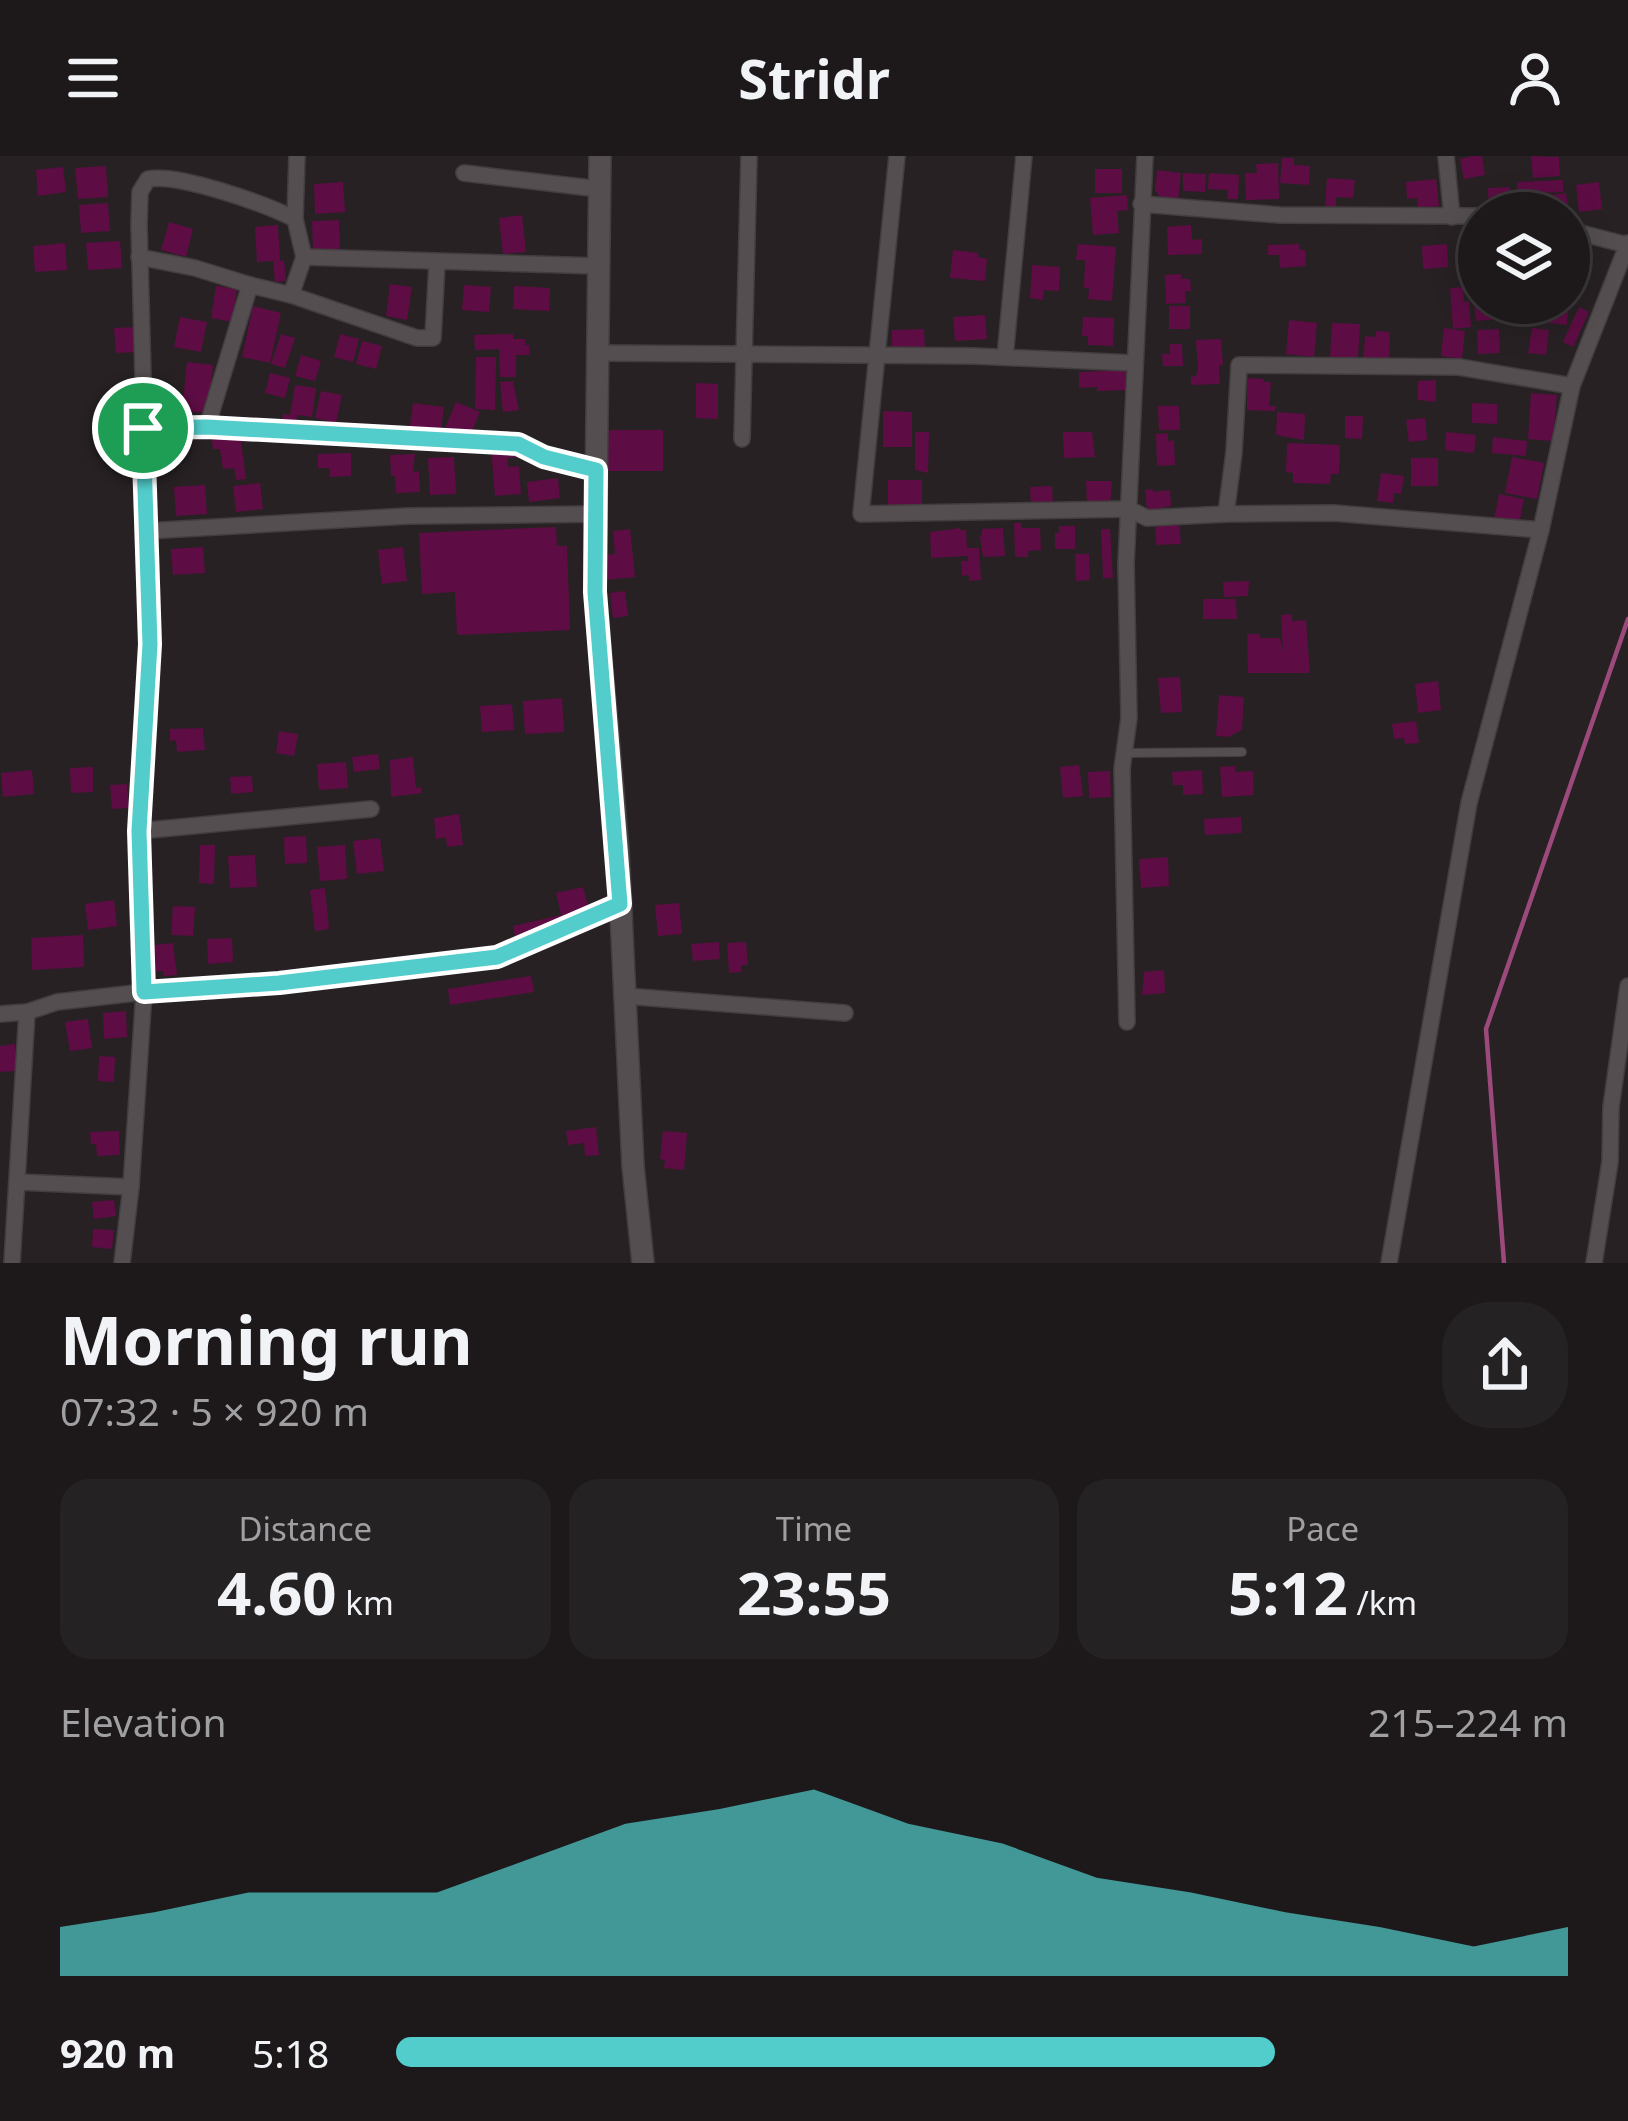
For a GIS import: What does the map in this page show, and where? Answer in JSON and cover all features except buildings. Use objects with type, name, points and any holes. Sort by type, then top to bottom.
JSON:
[{"type":"street","points":[[291,295],[304,257],[295,219],[297,156]]},
{"type":"street","points":[[600,156],[595,592],[643,1263]]},
{"type":"street","points":[[742,439],[749,156]]},
{"type":"street","points":[[897,156],[861,514],[1129,509],[1148,518],[1334,513],[1541,530]]},
{"type":"street","points":[[1005,357],[1024,156]]},
{"type":"street","points":[[1127,1022],[1122,832],[1130,718],[1126,564],[1145,156]]},
{"type":"street","points":[[1446,156],[1452,217]]},
{"type":"street","points":[[464,173],[599,189]]},
{"type":"street","points":[[122,1263],[144,992],[139,831],[150,644],[140,192],[148,179],[168,177],[295,219]]},
{"type":"street","points":[[1141,204],[1280,214],[1458,217]]},
{"type":"street","points":[[1389,1263],[1468,803],[1541,530],[1572,386],[1628,244],[1590,235]]},
{"type":"street","points":[[140,257],[291,295],[417,338],[433,338],[437,263]]},
{"type":"street","points":[[304,257],[598,266]]},
{"type":"street","points":[[207,427],[250,285]]},
{"type":"street","points":[[598,353],[745,352],[1134,363]]},
{"type":"street","points":[[1226,514],[1239,365],[1459,368],[1572,386]]},
{"type":"street","points":[[143,428],[207,427],[518,444],[544,457],[596,470]]},
{"type":"street","points":[[146,531],[409,516],[596,514]]},
{"type":"street","points":[[139,831],[370,809]]},
{"type":"street","points":[[0,1014],[144,992],[279,983],[497,957],[620,904]]},
{"type":"street","points":[[1594,1263],[1628,986]]},
{"type":"street","points":[[625,996],[845,1012]]},
{"type":"street","points":[[12,1263],[28,1012]]},
{"type":"street","points":[[18,1182],[131,1187]]},
{"type":"lane","points":[[1124,753],[1242,752]]},
{"type":"waterway","points":[[1504,1263],[1486,1029],[1628,619]]},
{"type":"route","points":[[207,427],[518,444],[544,457],[596,470],[595,592],[620,904],[497,957],[279,983],[144,992],[139,831],[150,644],[143,428],[207,427]]}]
